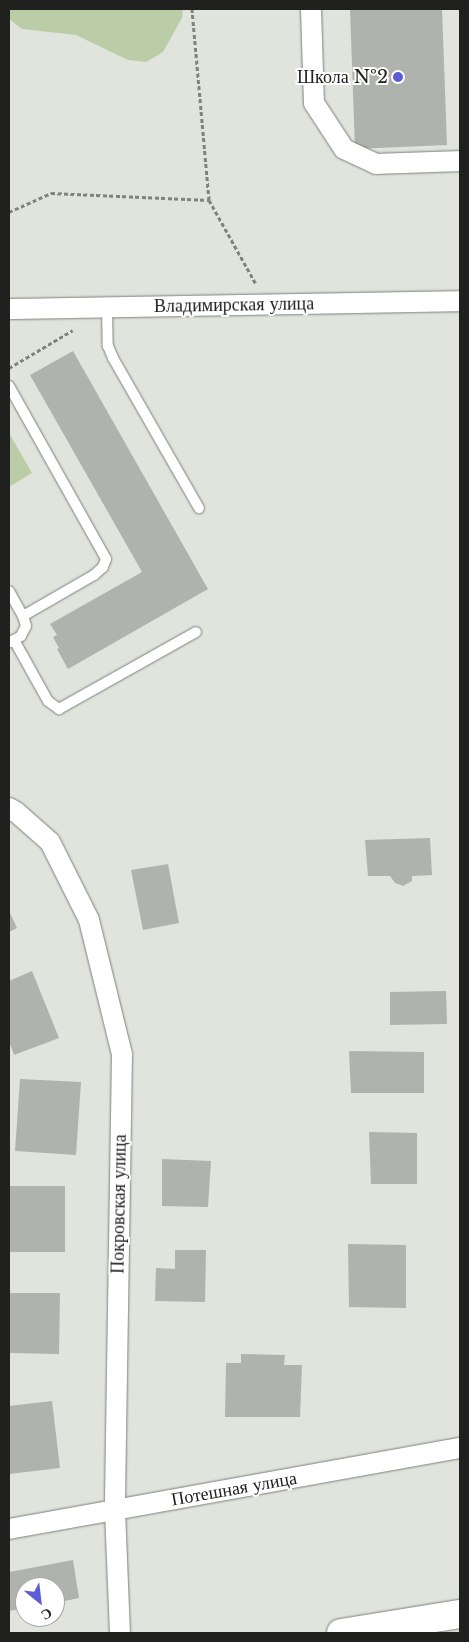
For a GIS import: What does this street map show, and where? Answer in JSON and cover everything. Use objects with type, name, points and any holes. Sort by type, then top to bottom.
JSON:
[{"type":"street","points":[[311,9],[314,103],[344,149],[376,164],[460,161]]},
{"type":"street","name":"Владимирская улица","points":[[9,309],[460,301]]},
{"type":"street","name":"Покровская улица","points":[[9,808],[50,842],[89,920],[122,1054],[115,1510],[120,1633]]},
{"type":"street","name":"Потешная улица","points":[[9,1529],[460,1448]]},
{"type":"street","points":[[341,1633],[460,1614]]},
{"type":"lane","points":[[107,307],[108,346],[199,508]]},
{"type":"lane","points":[[9,386],[106,559],[104,567],[94,574],[23,616]]},
{"type":"lane","points":[[9,591],[23,616],[26,626],[21,636],[11,642],[48,701],[52,706],[59,709],[196,632]]},
{"type":"path","points":[[192,9],[209,200],[268,304]]},
{"type":"path","points":[[9,212],[51,194],[209,200]]},
{"type":"path","points":[[9,368],[79,327]]},
{"type":"green space","points":[[9,9],[183,9],[182,18],[163,52],[146,62],[128,60],[76,35],[22,29],[9,19]]},
{"type":"green space","points":[[9,433],[32,473],[9,487]]},
{"type":"building","name":"Школа №2","points":[[350,9],[442,9],[447,145],[355,149]]},
{"type":"building","points":[[73,351],[208,589],[68,669],[57,649],[59,648],[53,637],[57,635],[50,624],[142,572],[30,375]]},
{"type":"building","points":[[430,838],[432,875],[412,876],[412,881],[403,886],[395,883],[390,876],[368,876],[365,840]]},
{"type":"building","points":[[168,864],[179,923],[143,930],[131,870]]},
{"type":"building","points":[[9,911],[17,928],[9,932]]},
{"type":"building","points":[[32,971],[59,1038],[14,1055],[9,1041],[9,981]]},
{"type":"building","points":[[446,991],[447,1024],[390,1025],[390,992]]},
{"type":"building","points":[[349,1051],[424,1052],[424,1093],[351,1093]]},
{"type":"building","points":[[20,1079],[81,1082],[76,1155],[15,1151]]},
{"type":"building","points":[[369,1132],[417,1133],[417,1184],[371,1184]]},
{"type":"building","points":[[162,1159],[211,1161],[208,1207],[162,1206]]},
{"type":"building","points":[[9,1186],[65,1186],[65,1252],[9,1252]]},
{"type":"building","points":[[348,1244],[406,1245],[406,1308],[349,1307]]},
{"type":"building","points":[[175,1250],[206,1250],[205,1302],[155,1301],[156,1268],[175,1269]]},
{"type":"building","points":[[9,1293],[60,1293],[59,1354],[9,1353]]},
{"type":"building","points":[[241,1354],[285,1355],[284,1365],[302,1365],[300,1417],[225,1417],[226,1363],[241,1363]]},
{"type":"building","points":[[52,1401],[60,1468],[9,1474],[9,1406]]},
{"type":"building","points":[[73,1560],[79,1598],[65,1601],[65,1577],[15,1577],[15,1610],[9,1611],[9,1572]]},
{"type":"place","name":"Школа №2","points":[[398,77]]}]
